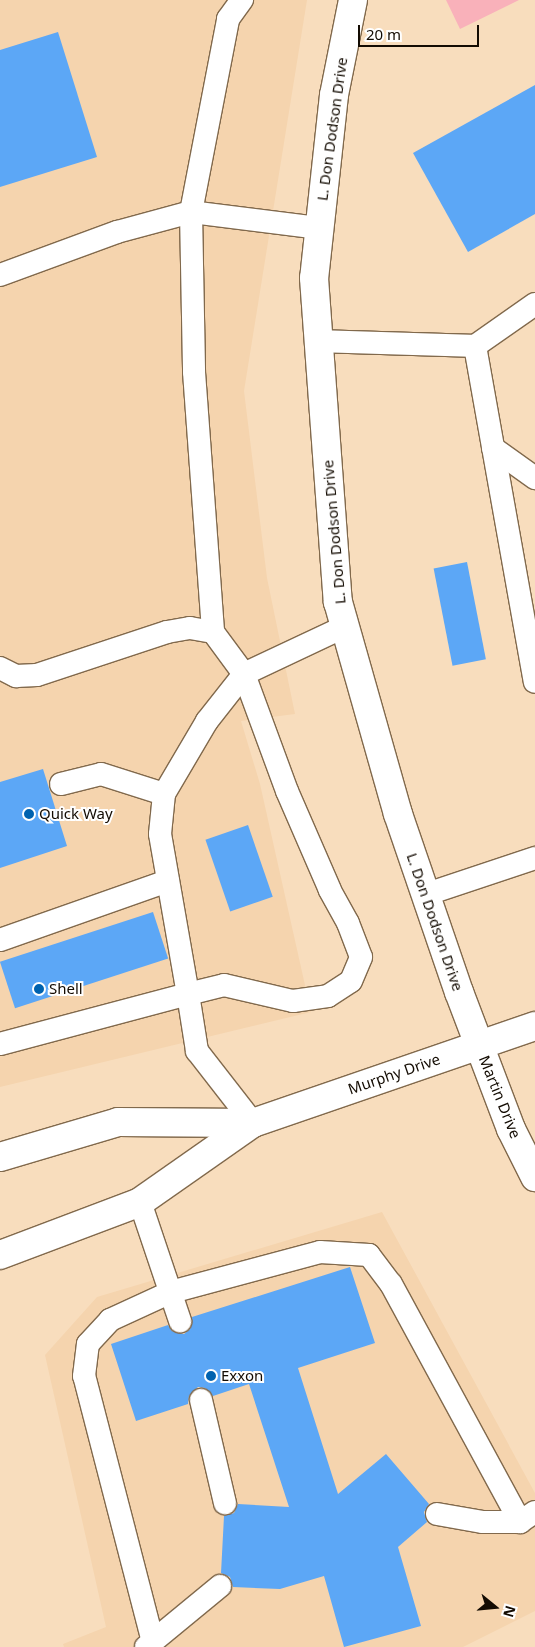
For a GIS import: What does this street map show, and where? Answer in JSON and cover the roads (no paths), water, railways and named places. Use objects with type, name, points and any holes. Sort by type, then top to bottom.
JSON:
[{"type":"street","name":"L. Don Dodson Drive","points":[[353,0],[334,95],[314,278],[338,602],[398,814],[478,1045]]},
{"type":"street","name":"Murphy Drive","points":[[0,1255],[140,1202],[253,1123],[535,1026]]},
{"type":"street","name":"Martin Drive","points":[[478,1045],[511,1129],[535,1177]]},
{"type":"street","name":"Murphy Drive","points":[[0,1157],[118,1122],[253,1123]]},
{"type":"lane","points":[[0,1044],[224,985],[293,1001],[328,996],[351,981],[361,957],[348,923],[330,890],[286,791],[244,674],[213,632],[194,372],[191,212],[228,18],[242,0]]},
{"type":"lane","points":[[0,275],[117,232],[191,212],[320,228]]},
{"type":"lane","points":[[319,341],[475,346],[535,304]]},
{"type":"lane","points":[[475,346],[535,682]]},
{"type":"lane","points":[[493,448],[535,478]]},
{"type":"lane","points":[[253,1123],[197,1050],[160,834],[164,794],[207,720],[244,674],[344,627]]},
{"type":"lane","points":[[0,668],[16,676],[37,675],[167,632],[190,628],[213,632]]},
{"type":"lane","points":[[61,784],[101,774],[164,794]]},
{"type":"lane","points":[[426,894],[535,858]]},
{"type":"lane","points":[[0,940],[168,881]]},
{"type":"lane","points":[[140,1202],[180,1321]]},
{"type":"lane","points":[[220,1586],[149,1644],[84,1376],[88,1344],[110,1320],[171,1292],[320,1252],[369,1255],[391,1284],[528,1517],[483,1522],[437,1514]]},
{"type":"lane","points":[[201,1400],[225,1503]]},
{"type":"place","name":"Quick Way","points":[[29,814]]},
{"type":"place","name":"Shell","points":[[39,989]]},
{"type":"place","name":"Exxon","points":[[211,1376]]}]
